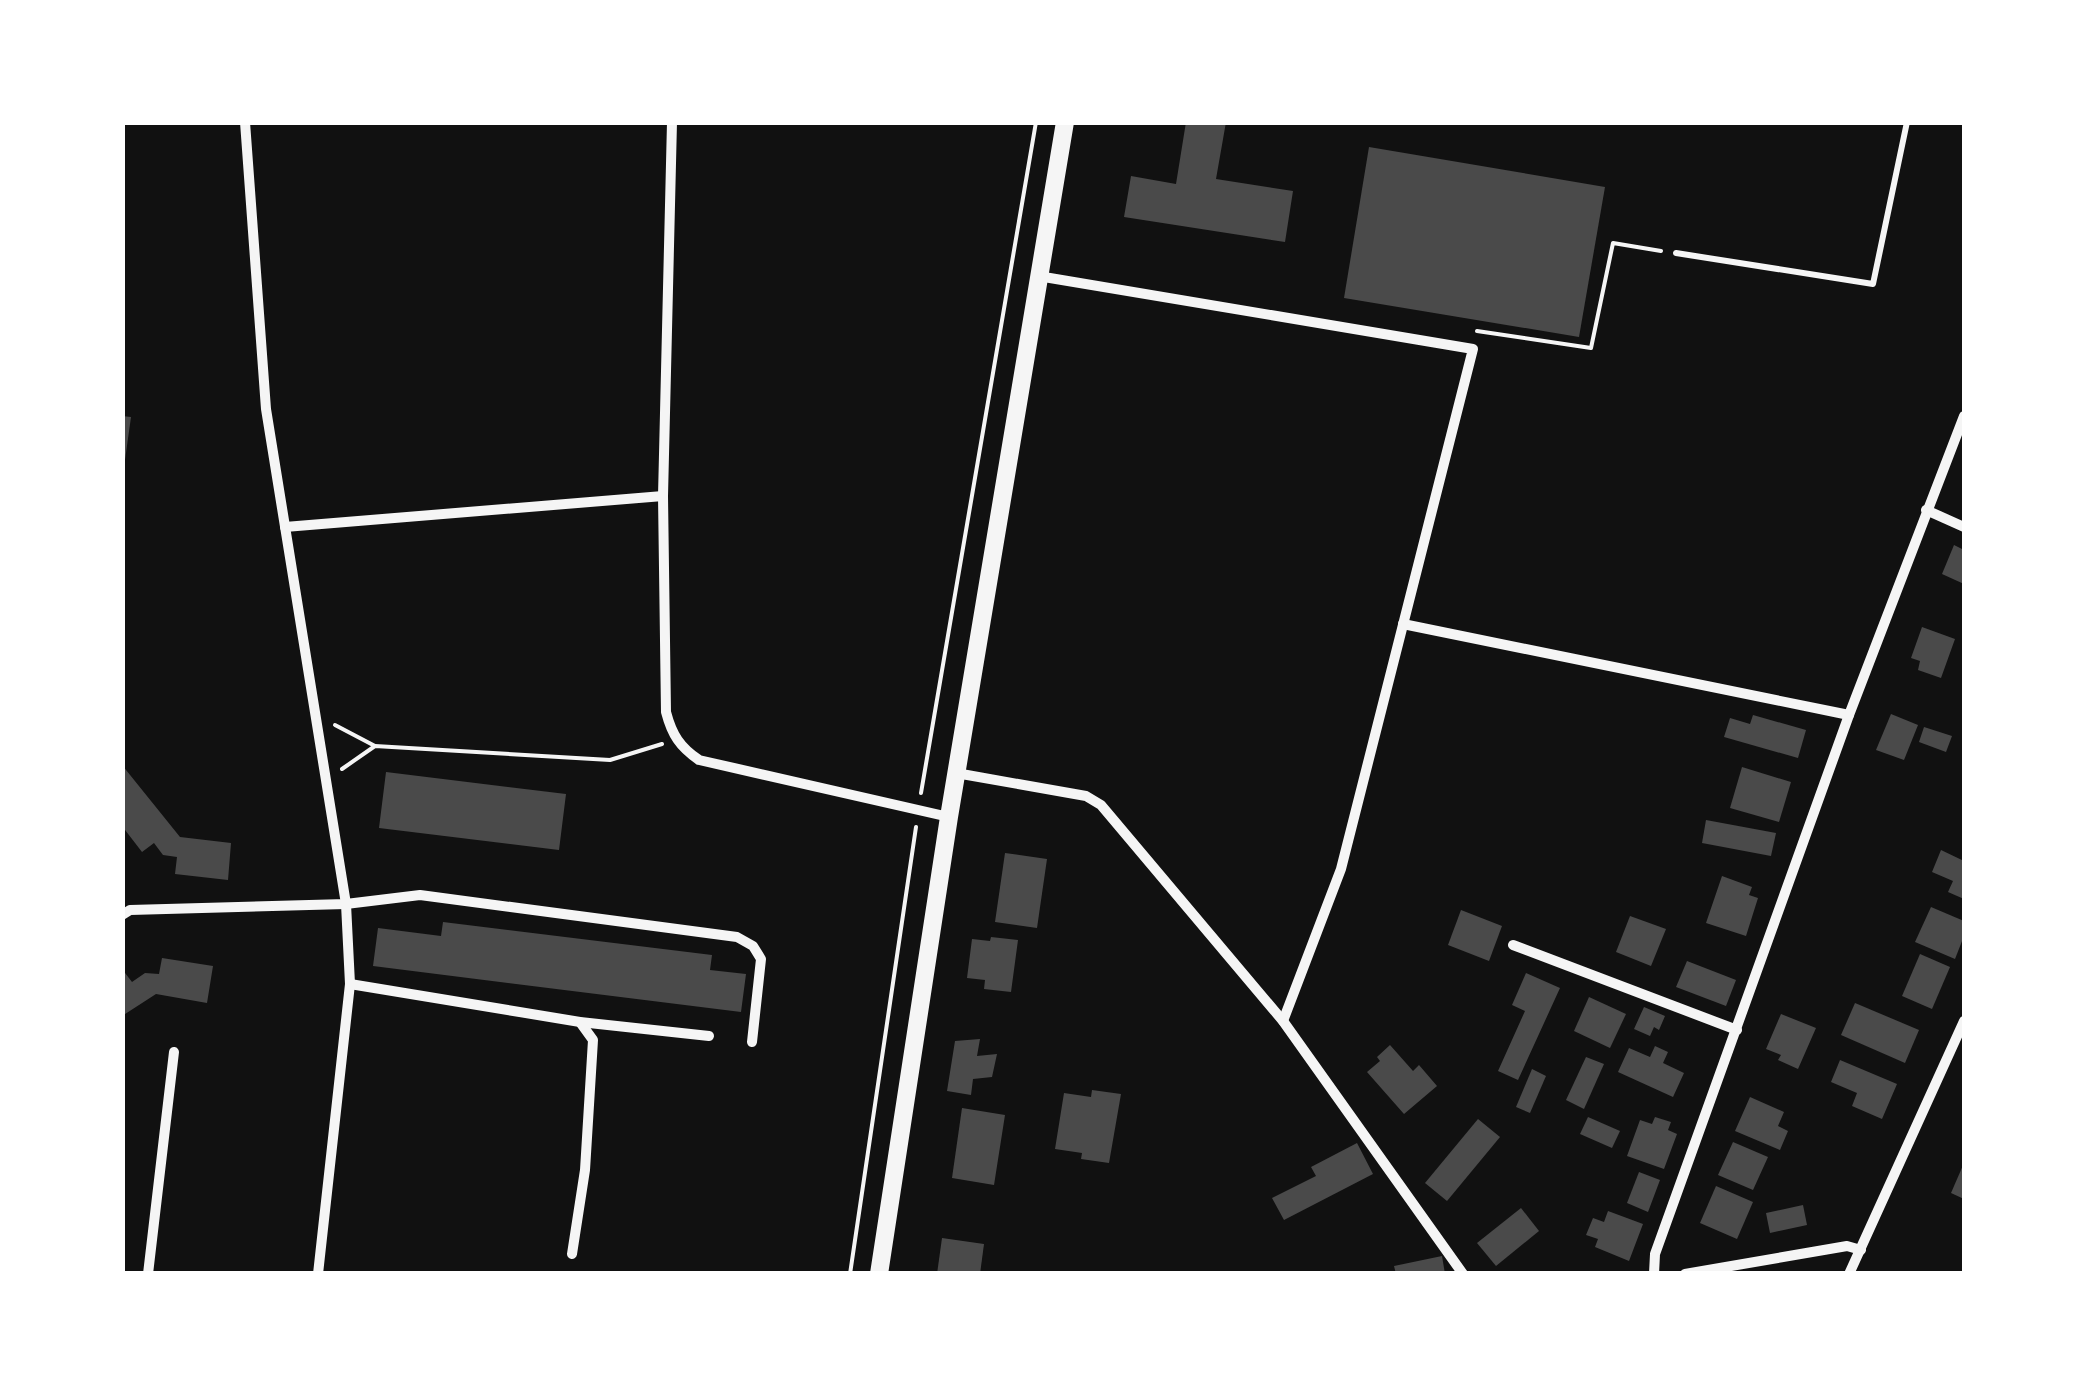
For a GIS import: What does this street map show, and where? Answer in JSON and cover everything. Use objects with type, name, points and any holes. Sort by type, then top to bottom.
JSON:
[{"type":"street","points":[[245,122],[266,410],[346,904],[350,984],[318,1274]]},
{"type":"street","points":[[672,122],[664,496],[666,712],[676,740],[699,760],[948,817]]},
{"type":"street","points":[[879,1274],[948,817],[1065,122]]},
{"type":"street","points":[[1038,276],[1474,349],[1341,869],[1283,1022]]},
{"type":"street","points":[[1654,1274],[1656,1254],[1849,715],[1964,416]]},
{"type":"street","points":[[285,526],[664,496]]},
{"type":"street","points":[[1926,510],[1964,527]]},
{"type":"street","points":[[1402,624],[1849,715]]},
{"type":"street","points":[[956,773],[1086,796],[1101,805],[1283,1022],[1463,1274]]},
{"type":"street","points":[[125,909],[346,904],[420,894],[737,937],[752,946],[761,959],[752,1042]]},
{"type":"street","points":[[1513,945],[1737,1030]]},
{"type":"street","points":[[350,984],[580,1022],[709,1036]]},
{"type":"street","points":[[1850,1274],[1964,1020]]},
{"type":"street","points":[[572,1254],[585,1170],[593,1040],[580,1022]]},
{"type":"street","points":[[148,1274],[174,1052]]},
{"type":"street","points":[[1685,1274],[1847,1246],[1860,1250]]},
{"type":"lane","points":[[1676,253],[1872,284],[1908,122]]},
{"type":"path","points":[[850,1274],[918,810],[1036,122]]},
{"type":"path","points":[[1466,329],[1590,348],[1612,244],[1676,253]]},
{"type":"path","points":[[316,715],[375,746],[610,760],[676,740]]},
{"type":"path","points":[[327,779],[375,746]]},
{"type":"building","points":[[1186,122],[1226,122],[1216,179],[1293,191],[1285,242],[1124,217],[1131,176],[1176,184]]},
{"type":"building","points":[[1369,147],[1605,187],[1579,337],[1344,298]]},
{"type":"building","points":[[122,416],[131,417],[125,460],[122,460]]},
{"type":"building","points":[[1954,545],[1964,550],[1964,584],[1942,574]]},
{"type":"building","points":[[1922,627],[1955,639],[1941,678],[1918,670],[1920,661],[1911,658]]},
{"type":"building","points":[[1891,714],[1918,725],[1904,760],[1876,750]]},
{"type":"building","points":[[1753,715],[1806,730],[1798,758],[1724,737],[1730,718],[1750,724]]},
{"type":"building","points":[[1924,727],[1952,736],[1946,752],[1919,742]]},
{"type":"building","points":[[122,765],[180,837],[231,843],[228,880],[175,874],[177,857],[163,855],[154,843],[142,852],[122,826]]},
{"type":"building","points":[[1742,767],[1791,782],[1779,822],[1730,808]]},
{"type":"building","points":[[386,772],[566,794],[559,850],[379,828]]},
{"type":"building","points":[[1706,820],[1776,833],[1771,856],[1702,843]]},
{"type":"building","points":[[1941,850],[1964,861],[1964,899],[1948,892],[1953,881],[1932,872]]},
{"type":"building","points":[[1005,853],[1047,859],[1037,928],[995,922]]},
{"type":"building","points":[[1722,876],[1752,887],[1749,895],[1758,898],[1746,936],[1706,923]]},
{"type":"building","points":[[1931,907],[1964,921],[1964,936],[1955,959],[1915,942]]},
{"type":"building","points":[[1461,910],[1502,926],[1489,961],[1448,945]]},
{"type":"building","points":[[1630,916],[1666,929],[1651,966],[1616,952]]},
{"type":"building","points":[[443,922],[712,955],[710,970],[746,974],[741,1012],[373,966],[378,928],[441,936]]},
{"type":"building","points":[[991,937],[1018,940],[1011,992],[984,989],[985,980],[967,978],[972,939],[990,941]]},
{"type":"building","points":[[1920,954],[1950,967],[1932,1009],[1902,996]]},
{"type":"building","points":[[162,958],[213,966],[207,1003],[156,994],[122,1016],[122,969],[132,982],[145,973],[159,974]]},
{"type":"building","points":[[1687,961],[1736,980],[1726,1006],[1676,987]]},
{"type":"building","points":[[1526,973],[1560,988],[1518,1080],[1498,1071],[1525,1011],[1512,1005]]},
{"type":"building","points":[[1589,997],[1626,1014],[1610,1048],[1574,1031]]},
{"type":"building","points":[[1855,1003],[1919,1030],[1905,1063],[1841,1035]]},
{"type":"building","points":[[1644,1007],[1665,1016],[1659,1030],[1654,1027],[1650,1036],[1634,1029]]},
{"type":"building","points":[[1781,1014],[1816,1028],[1798,1069],[1766,1049]]},
{"type":"building","points":[[980,1039],[977,1056],[997,1054],[992,1077],[973,1079],[971,1095],[947,1091],[955,1041]]},
{"type":"building","points":[[1390,1045],[1413,1071],[1419,1065],[1437,1086],[1404,1114],[1367,1072]]},
{"type":"building","points":[[1655,1046],[1668,1052],[1663,1063],[1684,1073],[1673,1097],[1618,1072],[1629,1048],[1650,1057]]},
{"type":"building","points":[[1586,1057],[1604,1064],[1584,1109],[1566,1100]]},
{"type":"building","points":[[1840,1060],[1897,1084],[1882,1119],[1852,1106],[1857,1093],[1831,1082]]},
{"type":"building","points":[[1532,1069],[1546,1076],[1530,1113],[1516,1107]]},
{"type":"building","points":[[1092,1090],[1121,1094],[1109,1163],[1081,1159],[1082,1153],[1055,1149],[1064,1093],[1091,1097]]},
{"type":"building","points":[[1750,1097],[1784,1112],[1778,1126],[1788,1131],[1780,1150],[1735,1131]]},
{"type":"building","points":[[962,1108],[1005,1115],[994,1185],[952,1178]]},
{"type":"building","points":[[1588,1117],[1620,1131],[1612,1148],[1580,1134]]},
{"type":"building","points":[[1655,1117],[1671,1122],[1668,1130],[1677,1134],[1664,1169],[1627,1156],[1640,1120],[1652,1124]]},
{"type":"building","points":[[1478,1119],[1500,1137],[1447,1201],[1425,1183]]},
{"type":"building","points":[[1733,1142],[1768,1157],[1753,1190],[1718,1175]]},
{"type":"building","points":[[1357,1143],[1373,1174],[1284,1220],[1272,1198],[1316,1176],[1311,1167]]},
{"type":"building","points":[[1964,1163],[1964,1199],[1951,1193]]},
{"type":"building","points":[[1639,1172],[1660,1180],[1648,1212],[1627,1203]]},
{"type":"building","points":[[1716,1186],[1753,1202],[1737,1239],[1700,1223]]},
{"type":"building","points":[[1803,1205],[1807,1225],[1770,1233],[1766,1213]]},
{"type":"building","points":[[1521,1208],[1539,1231],[1496,1266],[1477,1243]]},
{"type":"building","points":[[1608,1211],[1643,1224],[1629,1261],[1595,1247],[1598,1239],[1586,1235],[1593,1218],[1604,1222]]},
{"type":"building","points":[[942,1238],[984,1244],[980,1274],[937,1274]]},
{"type":"building","points":[[1442,1256],[1445,1274],[1396,1274],[1394,1266]]}]
